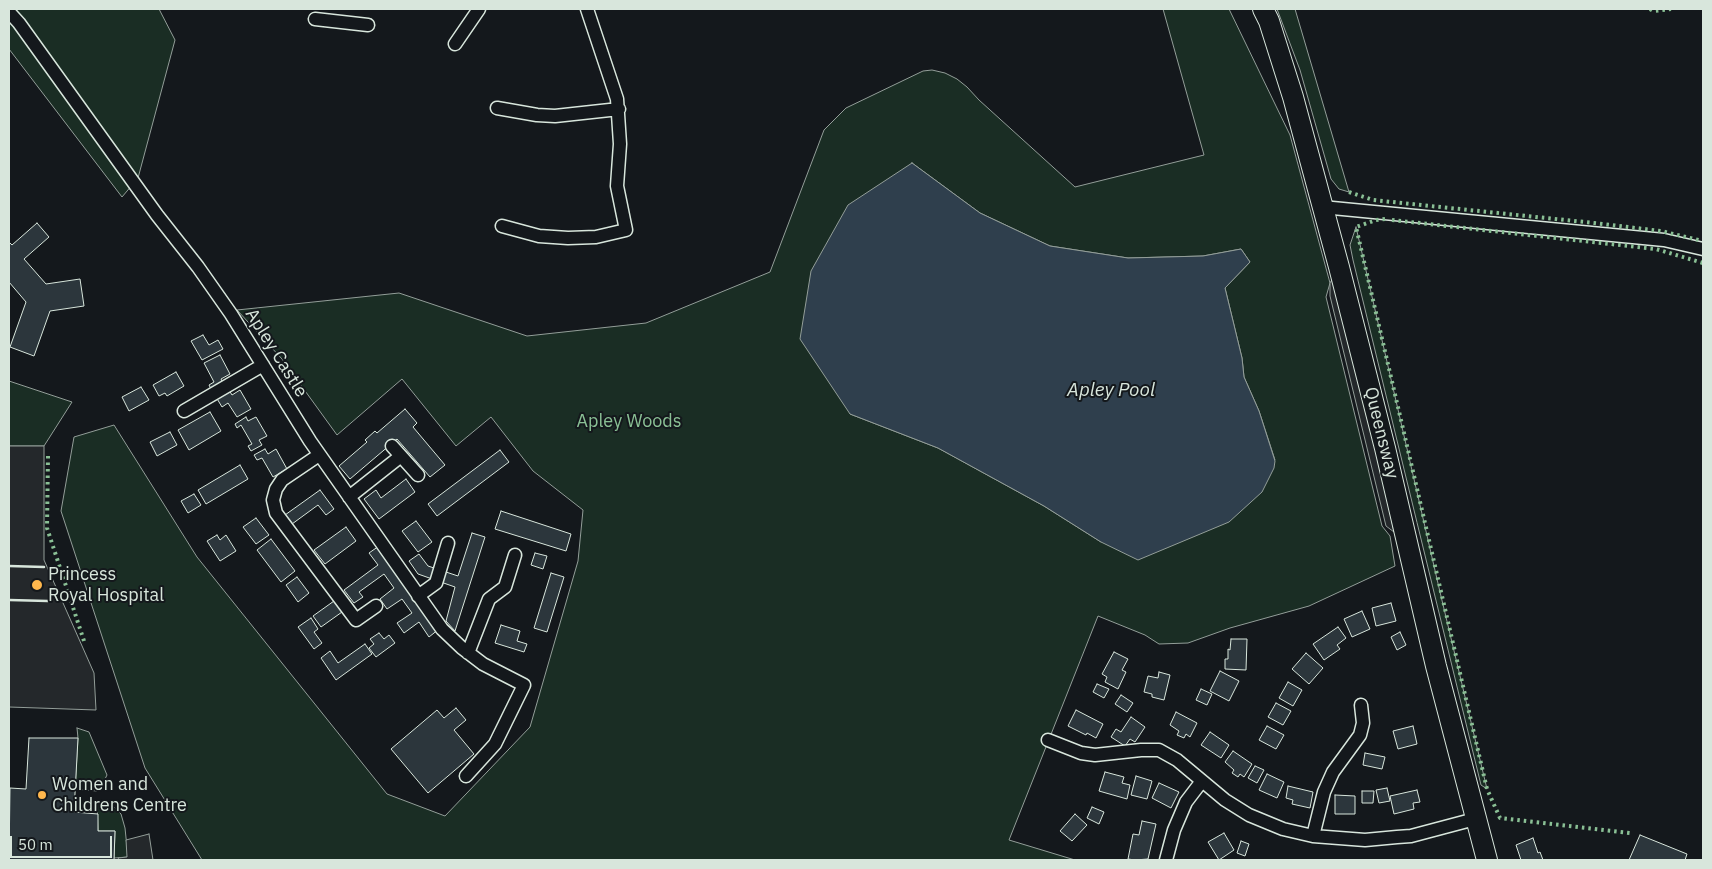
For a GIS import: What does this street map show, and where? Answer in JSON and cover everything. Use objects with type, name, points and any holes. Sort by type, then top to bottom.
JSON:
[{"type":"main road","name":"Queensway","points":[[1263,9],[1293,97],[1322,207],[1384,448],[1436,666],[1487,860]]},
{"type":"street","points":[[344,22],[345,9]]},
{"type":"street","points":[[455,44],[479,9]]},
{"type":"street","points":[[502,226],[539,236],[568,238],[596,237],[626,230],[617,186],[620,144],[615,88],[587,9]]},
{"type":"street","name":"Apley Castle","points":[[9,12],[231,314],[319,455],[442,629],[483,664],[524,685],[495,744],[466,776]]},
{"type":"street","points":[[315,19],[368,25]]},
{"type":"street","points":[[497,108],[536,115],[554,116],[618,109]]},
{"type":"street","points":[[1322,207],[1664,240],[1703,250]]},
{"type":"street","points":[[184,411],[263,364]]},
{"type":"street","points":[[349,497],[397,451],[418,475]]},
{"type":"street","points":[[319,455],[282,480],[276,489],[273,500],[276,513],[356,620],[376,606]]},
{"type":"street","points":[[418,596],[436,584],[448,543]]},
{"type":"street","points":[[468,653],[489,599],[505,587],[515,555]]},
{"type":"street","points":[[1314,836],[1324,792],[1334,772],[1360,735],[1363,723],[1361,704]]},
{"type":"street","points":[[1048,740],[1081,753],[1095,755],[1159,750],[1177,760],[1226,800],[1249,815],[1282,828],[1314,836],[1365,840],[1411,836],[1475,819]]},
{"type":"street","points":[[1166,860],[1174,830],[1186,802],[1202,781]]},
{"type":"green space","points":[[9,9],[159,9],[175,40],[138,178],[122,197],[9,49]]},
{"type":"green space","name":"Apley Woods","points":[[1163,9],[1229,9],[1290,135],[1330,283],[1326,297],[1382,526],[1390,536],[1395,566],[1309,606],[1230,628],[1188,643],[1159,644],[1145,635],[1098,616],[1009,840],[1075,860],[202,860],[145,768],[61,511],[74,437],[114,425],[197,557],[387,794],[445,816],[530,727],[578,561],[583,510],[533,471],[491,417],[456,446],[402,379],[337,435],[282,359],[237,310],[399,293],[527,336],[646,323],[770,272],[824,130],[846,108],[923,71],[932,70],[945,73],[957,79],[1075,187],[1204,155]],"holes":[[[912,163],[980,213],[1050,246],[1128,258],[1203,256],[1241,249],[1250,262],[1225,288],[1242,358],[1244,377],[1259,411],[1275,460],[1101,542],[1044,506],[938,448],[850,414]]]},
{"type":"green space","points":[[1277,9],[1295,9],[1349,192],[1339,189],[1331,179],[1300,70]]},
{"type":"green space","points":[[1356,227],[1487,789],[1481,785],[1353,260],[1350,245]]},
{"type":"green space","points":[[9,381],[72,402],[44,446],[9,446]]},
{"type":"green space","points":[[77,728],[89,732],[107,775],[103,783],[97,784],[97,791],[75,789]]},
{"type":"green space","points":[[97,803],[104,803],[114,807],[121,814],[125,828],[128,857],[114,858],[115,831],[98,831]]},
{"type":"shaded area","points":[[1339,267],[1394,532],[1386,526],[1330,296],[1330,283]]},
{"type":"shaded area","points":[[9,446],[44,446],[44,560],[94,673],[96,710],[9,707]]},
{"type":"shaded area","points":[[149,834],[153,860],[119,860],[118,858],[127,857],[126,840]]},
{"type":"water","name":"Apley Pool","points":[[912,163],[980,213],[1050,246],[1128,258],[1203,256],[1241,249],[1250,262],[1225,288],[1242,358],[1244,377],[1259,411],[1275,461],[1274,468],[1262,492],[1229,522],[1138,560],[1101,542],[1044,506],[938,448],[850,414],[800,339],[811,271],[848,205]]},
{"type":"building","points":[[37,223],[49,237],[24,259],[46,284],[80,279],[84,306],[50,311],[34,356],[10,347],[26,302],[9,282],[9,242],[12,245]]},
{"type":"building","points":[[203,335],[209,345],[218,340],[223,349],[202,360],[191,341]]},
{"type":"building","points":[[220,355],[230,374],[221,379],[223,383],[211,389],[209,385],[214,382],[204,363]]},
{"type":"building","points":[[176,372],[184,386],[167,396],[165,393],[159,396],[153,385]]},
{"type":"building","points":[[141,387],[149,400],[129,411],[122,397]]},
{"type":"building","points":[[229,390],[232,395],[240,390],[251,409],[237,417],[228,403],[222,407],[216,397]]},
{"type":"building","points":[[405,409],[417,423],[413,427],[445,465],[430,477],[397,439],[350,479],[339,466],[367,442],[365,440],[375,431],[377,433]]},
{"type":"building","points":[[210,412],[221,431],[189,450],[178,430]]},
{"type":"building","points":[[246,417],[248,421],[256,417],[267,436],[259,440],[262,445],[251,451],[248,446],[252,444],[241,425],[237,428],[235,424]]},
{"type":"building","points":[[170,432],[177,445],[157,456],[150,442]]},
{"type":"building","points":[[265,449],[268,454],[276,449],[287,469],[273,477],[262,458],[257,460],[254,455]]},
{"type":"building","points":[[500,450],[509,462],[437,516],[428,504]]},
{"type":"building","points":[[240,465],[248,479],[206,504],[198,490]]},
{"type":"building","points":[[406,479],[415,492],[379,519],[364,499],[376,490],[381,498]]},
{"type":"building","points":[[320,490],[334,509],[326,515],[318,505],[292,524],[285,515]]},
{"type":"building","points":[[194,494],[201,505],[188,513],[181,501]]},
{"type":"building","points":[[501,511],[571,534],[566,551],[495,529]]},
{"type":"building","points":[[256,518],[269,535],[256,544],[243,527]]},
{"type":"building","points":[[416,521],[432,542],[418,552],[402,531]]},
{"type":"building","points":[[346,527],[356,541],[325,564],[314,550]]},
{"type":"building","points":[[472,533],[485,537],[455,631],[446,621],[455,587],[418,574],[409,561],[419,554],[428,566],[458,576]]},
{"type":"building","points":[[217,535],[220,540],[226,535],[236,551],[220,561],[207,541]]},
{"type":"building","points":[[271,539],[295,571],[281,582],[257,550]]},
{"type":"building","points":[[379,546],[439,629],[429,637],[419,622],[404,633],[397,623],[412,613],[402,599],[387,609],[380,599],[394,588],[384,574],[359,592],[363,597],[354,603],[344,590],[378,565],[369,553]]},
{"type":"building","points":[[535,553],[547,556],[543,569],[531,565]]},
{"type":"building","points":[[551,573],[564,577],[547,632],[534,628]]},
{"type":"building","points":[[297,577],[309,593],[298,602],[286,585]]},
{"type":"building","points":[[334,601],[342,612],[321,627],[313,616]]},
{"type":"building","points":[[1391,603],[1396,621],[1376,626],[1372,608]]},
{"type":"building","points":[[1362,611],[1370,629],[1352,637],[1344,619]]},
{"type":"building","points":[[311,618],[318,629],[314,632],[322,643],[314,649],[298,627]]},
{"type":"building","points":[[501,625],[520,631],[517,641],[527,644],[524,652],[495,643]]},
{"type":"building","points":[[1338,627],[1346,638],[1337,645],[1340,649],[1324,660],[1313,644]]},
{"type":"building","points":[[1400,632],[1406,645],[1397,650],[1391,637]]},
{"type":"building","points":[[379,633],[384,639],[389,635],[395,643],[376,657],[369,648],[374,644],[370,639]]},
{"type":"building","points":[[1231,639],[1247,639],[1246,670],[1225,669],[1225,659],[1228,659]]},
{"type":"building","points":[[365,644],[372,654],[336,680],[321,658],[330,651],[338,663]]},
{"type":"building","points":[[1114,652],[1128,659],[1122,670],[1126,672],[1118,689],[1105,682],[1107,677],[1102,674]]},
{"type":"building","points":[[1306,653],[1323,668],[1309,684],[1292,669]]},
{"type":"building","points":[[1220,671],[1239,681],[1229,701],[1210,691]]},
{"type":"building","points":[[1159,672],[1170,675],[1164,700],[1152,697],[1152,694],[1144,692],[1148,676],[1158,678]]},
{"type":"building","points":[[1288,682],[1302,690],[1293,706],[1279,698]]},
{"type":"building","points":[[1097,684],[1109,689],[1104,698],[1093,692]]},
{"type":"building","points":[[1201,689],[1212,694],[1207,705],[1196,700]]},
{"type":"building","points":[[1121,695],[1133,703],[1127,712],[1115,704]]},
{"type":"building","points":[[1276,703],[1291,711],[1283,725],[1268,717]]},
{"type":"building","points":[[456,708],[466,720],[454,730],[474,754],[428,793],[391,749],[437,710],[444,718]]},
{"type":"building","points":[[1076,710],[1103,724],[1096,738],[1068,726]]},
{"type":"building","points":[[1176,712],[1197,723],[1190,737],[1186,734],[1184,738],[1177,735],[1179,731],[1170,725]]},
{"type":"building","points":[[1131,717],[1145,727],[1135,742],[1130,739],[1125,746],[1111,737],[1116,729],[1121,732]]},
{"type":"building","points":[[1267,726],[1284,735],[1276,749],[1259,740]]},
{"type":"building","points":[[1413,726],[1417,744],[1398,749],[1393,731]]},
{"type":"building","points":[[1210,732],[1229,745],[1221,758],[1201,745]]},
{"type":"building","name":"Women and Childrens Centre","points":[[29,738],[78,738],[74,812],[98,814],[98,831],[115,831],[114,860],[9,860],[10,788],[26,789]]},
{"type":"building","points":[[1233,751],[1252,764],[1244,777],[1240,774],[1238,777],[1232,773],[1234,770],[1225,762]]},
{"type":"building","points":[[1365,753],[1385,757],[1382,769],[1363,765]]},
{"type":"building","points":[[1255,766],[1264,770],[1257,783],[1248,778]]},
{"type":"building","points":[[1105,772],[1124,777],[1122,783],[1130,785],[1127,799],[1099,791]]},
{"type":"building","points":[[1267,774],[1284,782],[1277,798],[1259,790]]},
{"type":"building","points":[[1136,776],[1152,781],[1147,799],[1131,795]]},
{"type":"building","points":[[1159,783],[1179,792],[1171,808],[1152,798]]},
{"type":"building","points":[[1288,786],[1313,792],[1310,808],[1292,804],[1293,800],[1286,798]]},
{"type":"building","points":[[1387,788],[1390,801],[1379,803],[1376,790]]},
{"type":"building","points":[[1417,790],[1420,802],[1413,803],[1414,809],[1394,814],[1390,796]]},
{"type":"building","points":[[1362,791],[1374,791],[1373,803],[1362,803]]},
{"type":"building","points":[[1335,795],[1355,796],[1355,814],[1335,814]]},
{"type":"building","points":[[1092,807],[1104,812],[1099,824],[1087,818]]},
{"type":"building","points":[[1075,814],[1087,825],[1072,841],[1060,831]]},
{"type":"building","points":[[1142,821],[1156,824],[1148,859],[1128,859],[1133,834],[1139,835]]},
{"type":"building","points":[[1224,833],[1234,850],[1219,860],[1208,842]]},
{"type":"building","points":[[1640,835],[1687,854],[1685,860],[1629,860]]},
{"type":"building","points":[[1533,838],[1538,853],[1540,852],[1543,860],[1521,860],[1516,845]]},
{"type":"building","points":[[1241,841],[1249,844],[1245,856],[1237,853]]},
{"type":"hedge","points":[[1650,9],[1653,11],[1671,9]]},
{"type":"hedge","points":[[1349,192],[1373,200],[1661,231],[1703,241]]},
{"type":"hedge","points":[[1385,219],[1356,227],[1487,789],[1500,818],[1630,833]]},
{"type":"hedge","points":[[1392,220],[1656,249],[1703,263]]},
{"type":"hedge","points":[[48,456],[47,528],[84,641]]},
{"type":"wall","points":[[9,566],[44,567]]},
{"type":"wall","points":[[9,600],[48,601]]},
{"type":"place","name":"Princess Royal Hospital","points":[[37,585]]},
{"type":"place","name":"Women and Childrens Centre","points":[[42,795]]}]
